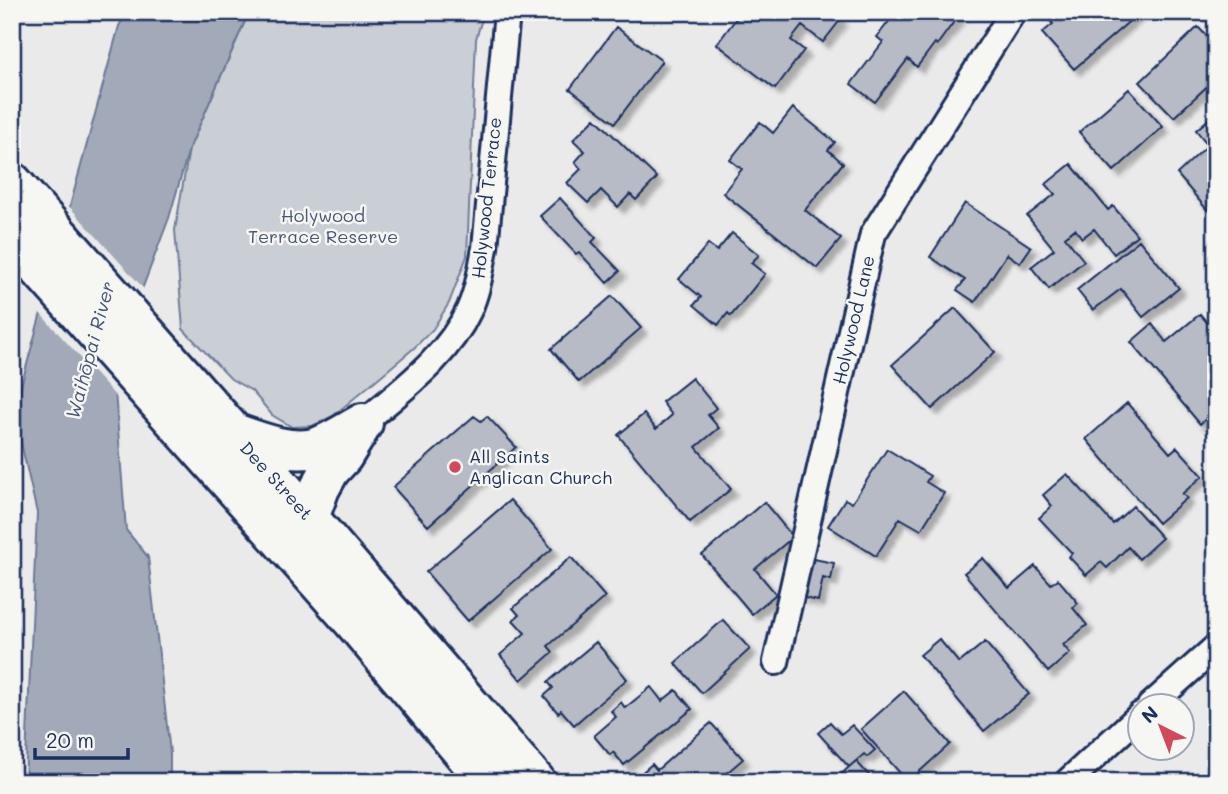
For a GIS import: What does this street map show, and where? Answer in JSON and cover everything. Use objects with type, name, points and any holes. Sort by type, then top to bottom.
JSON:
[{"type":"main road","name":"Dee Street","points":[[12,182],[25,234],[181,426],[354,622],[488,782]]},
{"type":"main road","name":"Dee Street","points":[[25,234],[194,388],[537,782]]},
{"type":"main road","points":[[234,433],[288,449],[311,449],[363,424]]},
{"type":"main road","points":[[309,518],[330,470],[343,456],[363,424]]},
{"type":"street","name":"Holywood Terrace","points":[[363,424],[442,352],[457,333],[479,283],[485,248],[507,12]]},
{"type":"street","name":"Holywood Lane","points":[[776,662],[873,234],[1013,12]]},
{"type":"street","points":[[1166,692],[1216,647]]},
{"type":"street","points":[[1067,782],[1126,728]]},
{"type":"green space","name":"Holywood Terrace Reserve","points":[[249,12],[484,12],[476,39],[467,256],[449,303],[433,329],[414,348],[333,416],[312,426],[292,427],[272,415],[252,391],[231,379],[183,329],[175,230],[189,149]]},
{"type":"water","name":"Waihōpai River","points":[[127,12],[249,12],[189,149],[169,218],[113,366],[126,530],[148,557],[170,753],[170,782],[25,782],[37,513],[14,412],[119,26]]},
{"type":"pier","points":[[67,204],[145,290],[116,367],[119,400],[38,311]]},
{"type":"building","points":[[741,12],[832,12],[841,19],[823,42],[802,26],[791,40],[804,50],[775,89],[717,44]]},
{"type":"building","points":[[896,12],[961,12],[917,67],[908,59],[875,102],[851,84],[883,42],[877,37]]},
{"type":"building","points":[[1048,12],[1140,12],[1074,69],[1042,33],[1053,24],[1045,15]]},
{"type":"building","points":[[616,27],[662,61],[615,123],[570,89]]},
{"type":"building","points":[[1198,27],[1216,46],[1216,78],[1174,117],[1140,82]]},
{"type":"building","points":[[1129,89],[1163,127],[1114,171],[1079,132]]},
{"type":"building","points":[[793,108],[835,142],[828,150],[843,163],[805,210],[841,239],[817,268],[723,193],[742,169],[730,160],[760,122],[773,133]]},
{"type":"building","points":[[1216,113],[1216,204],[1208,211],[1177,174],[1208,145],[1196,130]]},
{"type":"building","points":[[595,118],[657,178],[636,200],[630,194],[618,207],[601,190],[588,203],[567,183],[581,169],[575,162],[585,151],[573,140]]},
{"type":"building","points":[[1071,164],[1108,210],[1113,206],[1137,235],[1114,254],[1094,229],[1082,238],[1075,229],[1065,237],[1084,261],[1049,289],[1031,267],[1054,249],[1027,216],[1055,194],[1046,184]]},
{"type":"building","points":[[560,198],[596,238],[592,242],[620,271],[607,283],[579,252],[576,254],[540,216]]},
{"type":"building","points":[[965,203],[1031,247],[1020,263],[1007,254],[975,302],[957,290],[965,280],[930,257]]},
{"type":"building","points":[[732,233],[759,255],[751,263],[765,274],[731,316],[728,313],[718,325],[694,305],[701,297],[679,279],[708,244],[717,251]]},
{"type":"building","points":[[1139,240],[1179,288],[1143,317],[1121,289],[1093,310],[1077,290]]},
{"type":"building","points":[[612,296],[641,328],[579,382],[551,349]]},
{"type":"building","points":[[955,308],[995,352],[932,409],[892,365]]},
{"type":"building","points":[[1200,314],[1216,333],[1214,428],[1207,418],[1200,424],[1131,342],[1152,324],[1166,342]]},
{"type":"building","points":[[692,378],[716,408],[708,415],[719,428],[696,447],[731,489],[690,522],[618,435],[644,414],[656,429],[672,415],[662,402]]},
{"type":"building","points":[[1127,403],[1170,453],[1177,447],[1203,476],[1182,494],[1187,498],[1158,523],[1086,439]]},
{"type":"building","name":"All Saints Anglican Church","points":[[474,416],[481,421],[487,416],[516,447],[428,526],[393,487]]},
{"type":"building","points":[[887,449],[930,476],[926,482],[944,493],[921,530],[900,518],[876,556],[828,526],[845,499],[852,503]]},
{"type":"building","points":[[1067,474],[1113,524],[1133,506],[1162,538],[1139,559],[1128,547],[1107,568],[1101,562],[1086,575],[1069,557],[1072,553],[1039,518],[1052,506],[1043,495]]},
{"type":"building","points":[[510,500],[552,549],[468,621],[426,572]]},
{"type":"building","points":[[764,502],[793,537],[755,569],[776,594],[752,614],[702,555]]},
{"type":"building","points":[[571,557],[605,597],[548,646],[553,652],[521,680],[500,655],[525,633],[513,620],[519,615],[513,608]]},
{"type":"building","points":[[809,558],[834,563],[831,580],[823,578],[818,601],[801,597]]},
{"type":"building","points":[[983,558],[1009,588],[1035,566],[1051,584],[1058,579],[1078,603],[1073,608],[1087,625],[1063,645],[1070,653],[1048,672],[964,573]]},
{"type":"building","points":[[723,620],[750,649],[702,693],[675,663]]},
{"type":"building","points":[[939,639],[959,663],[985,642],[1029,694],[984,731],[920,655]]},
{"type":"building","points":[[596,642],[627,679],[574,725],[561,710],[558,713],[544,696],[553,688],[548,682]]},
{"type":"building","points":[[651,687],[662,701],[676,690],[692,709],[624,765],[613,752],[610,755],[594,736],[616,717],[611,711],[621,702],[625,708]]},
{"type":"building","points":[[904,691],[950,744],[908,782],[861,729]]},
{"type":"building","points":[[830,722],[841,734],[852,725],[875,750],[867,757],[864,754],[849,767],[818,733]]},
{"type":"building","points":[[711,723],[743,759],[716,782],[631,782],[652,764],[657,770]]},
{"type":"building","points":[[856,761],[875,782],[833,782],[849,767]]},
{"type":"place","name":"All Saints Anglican Church","points":[[455,467]]}]
